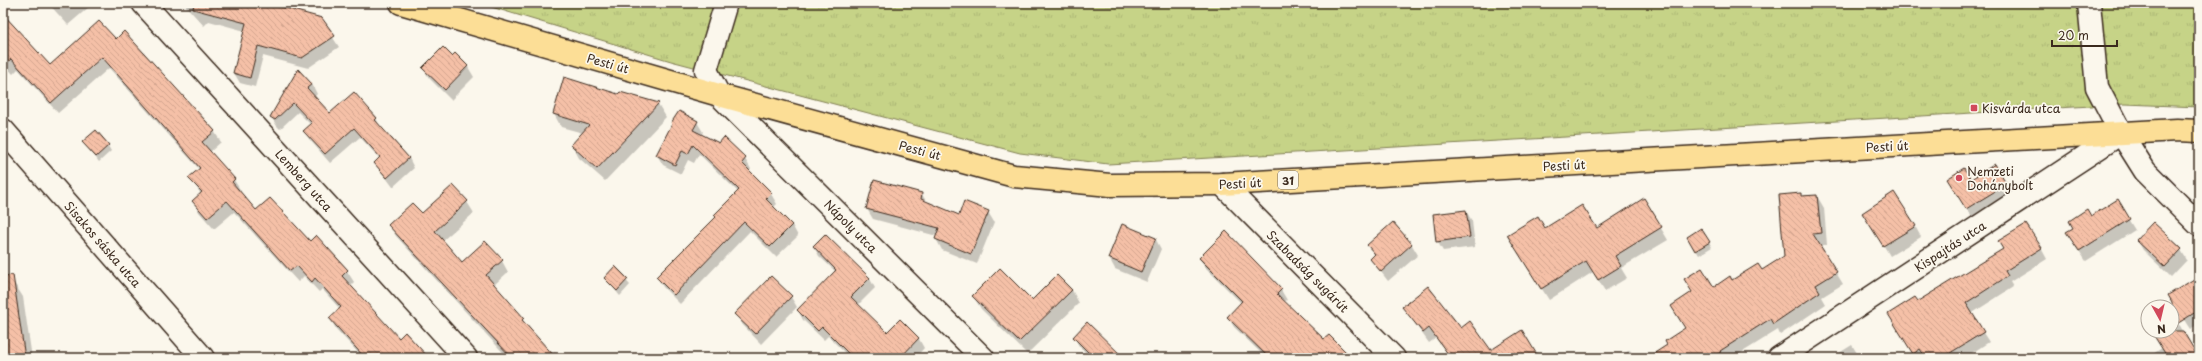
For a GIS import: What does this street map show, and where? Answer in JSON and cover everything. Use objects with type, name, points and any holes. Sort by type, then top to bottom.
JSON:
[{"type":"main road","name":"Pesti út","points":[[401,3],[719,95],[1014,176],[1110,185],[1222,184],[2176,130],[2199,131]]},
{"type":"street","name":"Lemberg utca","points":[[143,3],[466,358]]},
{"type":"street","name":"Nápoly utca","points":[[726,3],[706,70],[719,95],[983,358]]},
{"type":"street","points":[[2089,3],[2097,87],[2121,133],[2145,171],[2199,225]]},
{"type":"street","name":"Sisakos sáska utca","points":[[3,130],[203,358]]},
{"type":"street","name":"Kispajtás utca","points":[[1779,358],[2121,133]]},
{"type":"street","name":"Szabadság sugárút","points":[[1222,184],[1394,358]]},
{"type":"green space","points":[[478,3],[2199,3],[2199,107],[2125,104],[1108,164],[1020,153],[671,61]]},
{"type":"building","points":[[194,3],[267,3],[322,18],[335,36],[302,58],[258,46],[250,78],[233,73],[246,23],[193,9]]},
{"type":"building","points":[[3,14],[50,65],[99,21],[116,39],[124,31],[215,131],[202,142],[235,179],[232,182],[256,210],[270,198],[310,241],[316,235],[348,270],[342,276],[399,338],[405,332],[429,358],[365,358],[329,318],[341,307],[315,278],[312,282],[297,266],[290,271],[227,201],[207,218],[192,201],[202,192],[188,178],[200,168],[102,57],[51,103],[11,59],[3,66]]},
{"type":"building","points":[[443,47],[452,56],[455,53],[468,66],[445,90],[422,68]]},
{"type":"building","points":[[298,69],[312,84],[307,88],[330,113],[354,92],[377,118],[375,120],[409,158],[387,178],[374,163],[380,157],[354,128],[325,154],[303,131],[312,123],[293,103],[275,120],[270,117]]},
{"type":"building","points":[[564,77],[618,94],[620,92],[659,103],[597,169],[571,145],[589,125],[553,114]]},
{"type":"building","points":[[679,111],[698,121],[693,130],[719,143],[724,137],[746,158],[742,163],[772,193],[766,199],[792,225],[770,247],[744,222],[674,295],[656,277],[716,217],[714,215],[739,190],[693,145],[688,154],[682,151],[675,165],[656,155],[672,124],[671,123]]},
{"type":"building","points":[[96,130],[109,145],[96,157],[82,142]]},
{"type":"building","points":[[1995,164],[2007,184],[1966,209],[1947,179],[1964,168],[1971,179]]},
{"type":"building","points":[[874,180],[922,193],[921,199],[959,215],[964,201],[989,211],[971,254],[935,239],[939,228],[866,209]]},
{"type":"building","points":[[453,185],[468,201],[435,231],[462,262],[485,241],[503,260],[486,275],[524,318],[522,320],[556,358],[512,358],[388,225],[412,203],[422,213]]},
{"type":"building","points":[[1894,192],[1916,226],[1883,246],[1862,213]]},
{"type":"building","points":[[1801,193],[1801,196],[1817,195],[1821,233],[1813,234],[1837,272],[1816,285],[1820,292],[1773,324],[1770,319],[1711,358],[1647,358],[1667,345],[1665,341],[1685,328],[1671,306],[1692,292],[1684,279],[1702,268],[1714,287],[1730,276],[1732,280],[1758,264],[1762,270],[1784,256],[1779,195]]},
{"type":"building","points":[[1644,198],[1662,227],[1615,256],[1621,266],[1598,280],[1586,261],[1541,289],[1507,235],[1538,216],[1545,228],[1582,205],[1597,228]]},
{"type":"building","points":[[2118,199],[2130,219],[2079,251],[2066,232],[2073,228],[2069,221],[2087,209],[2091,216]]},
{"type":"building","points":[[1466,210],[1470,237],[1436,242],[1433,214]]},
{"type":"building","points":[[1393,222],[1412,244],[1381,272],[1370,259],[1375,254],[1367,245]]},
{"type":"building","points":[[2153,222],[2182,249],[2165,267],[2136,240]]},
{"type":"building","points":[[1122,224],[1156,238],[1141,272],[1108,258]]},
{"type":"building","points":[[2026,224],[2042,248],[2005,271],[2008,276],[1966,303],[1984,332],[1942,358],[1926,358],[1920,349],[1913,354],[1888,314],[1915,297],[1918,301],[2003,249],[1998,241]]},
{"type":"building","points":[[1701,228],[1710,242],[1695,251],[1687,237]]},
{"type":"building","points":[[1226,231],[1282,289],[1277,294],[1324,339],[1329,335],[1352,358],[1269,358],[1227,317],[1242,301],[1199,258]]},
{"type":"building","points":[[825,234],[870,278],[851,297],[887,332],[900,319],[919,338],[900,358],[853,358],[822,327],[818,331],[797,310],[836,270],[813,246]]},
{"type":"building","points":[[615,266],[628,279],[617,291],[604,278]]},
{"type":"building","points":[[1000,268],[1032,300],[1057,275],[1072,290],[1019,342],[972,296]]},
{"type":"building","points":[[13,275],[25,358],[3,358],[3,276]]},
{"type":"building","points":[[771,276],[792,296],[755,334],[734,314]]},
{"type":"building","points":[[2199,276],[2199,310],[2180,322],[2180,299],[2170,299],[2168,295]]},
{"type":"building","points":[[1428,286],[1461,328],[1470,321],[1491,350],[1522,330],[1539,358],[1451,358],[1429,328],[1423,333],[1402,307]]},
{"type":"building","points":[[1087,322],[1124,358],[1094,358],[1073,337]]},
{"type":"building","points":[[2180,331],[2183,331],[2199,358],[2168,358],[2156,339],[2180,339]]},
{"type":"place","name":"Kisvárda utca","points":[[1974,108]]},
{"type":"place","name":"Nemzeti Dohánybolt","points":[[1959,178]]}]
